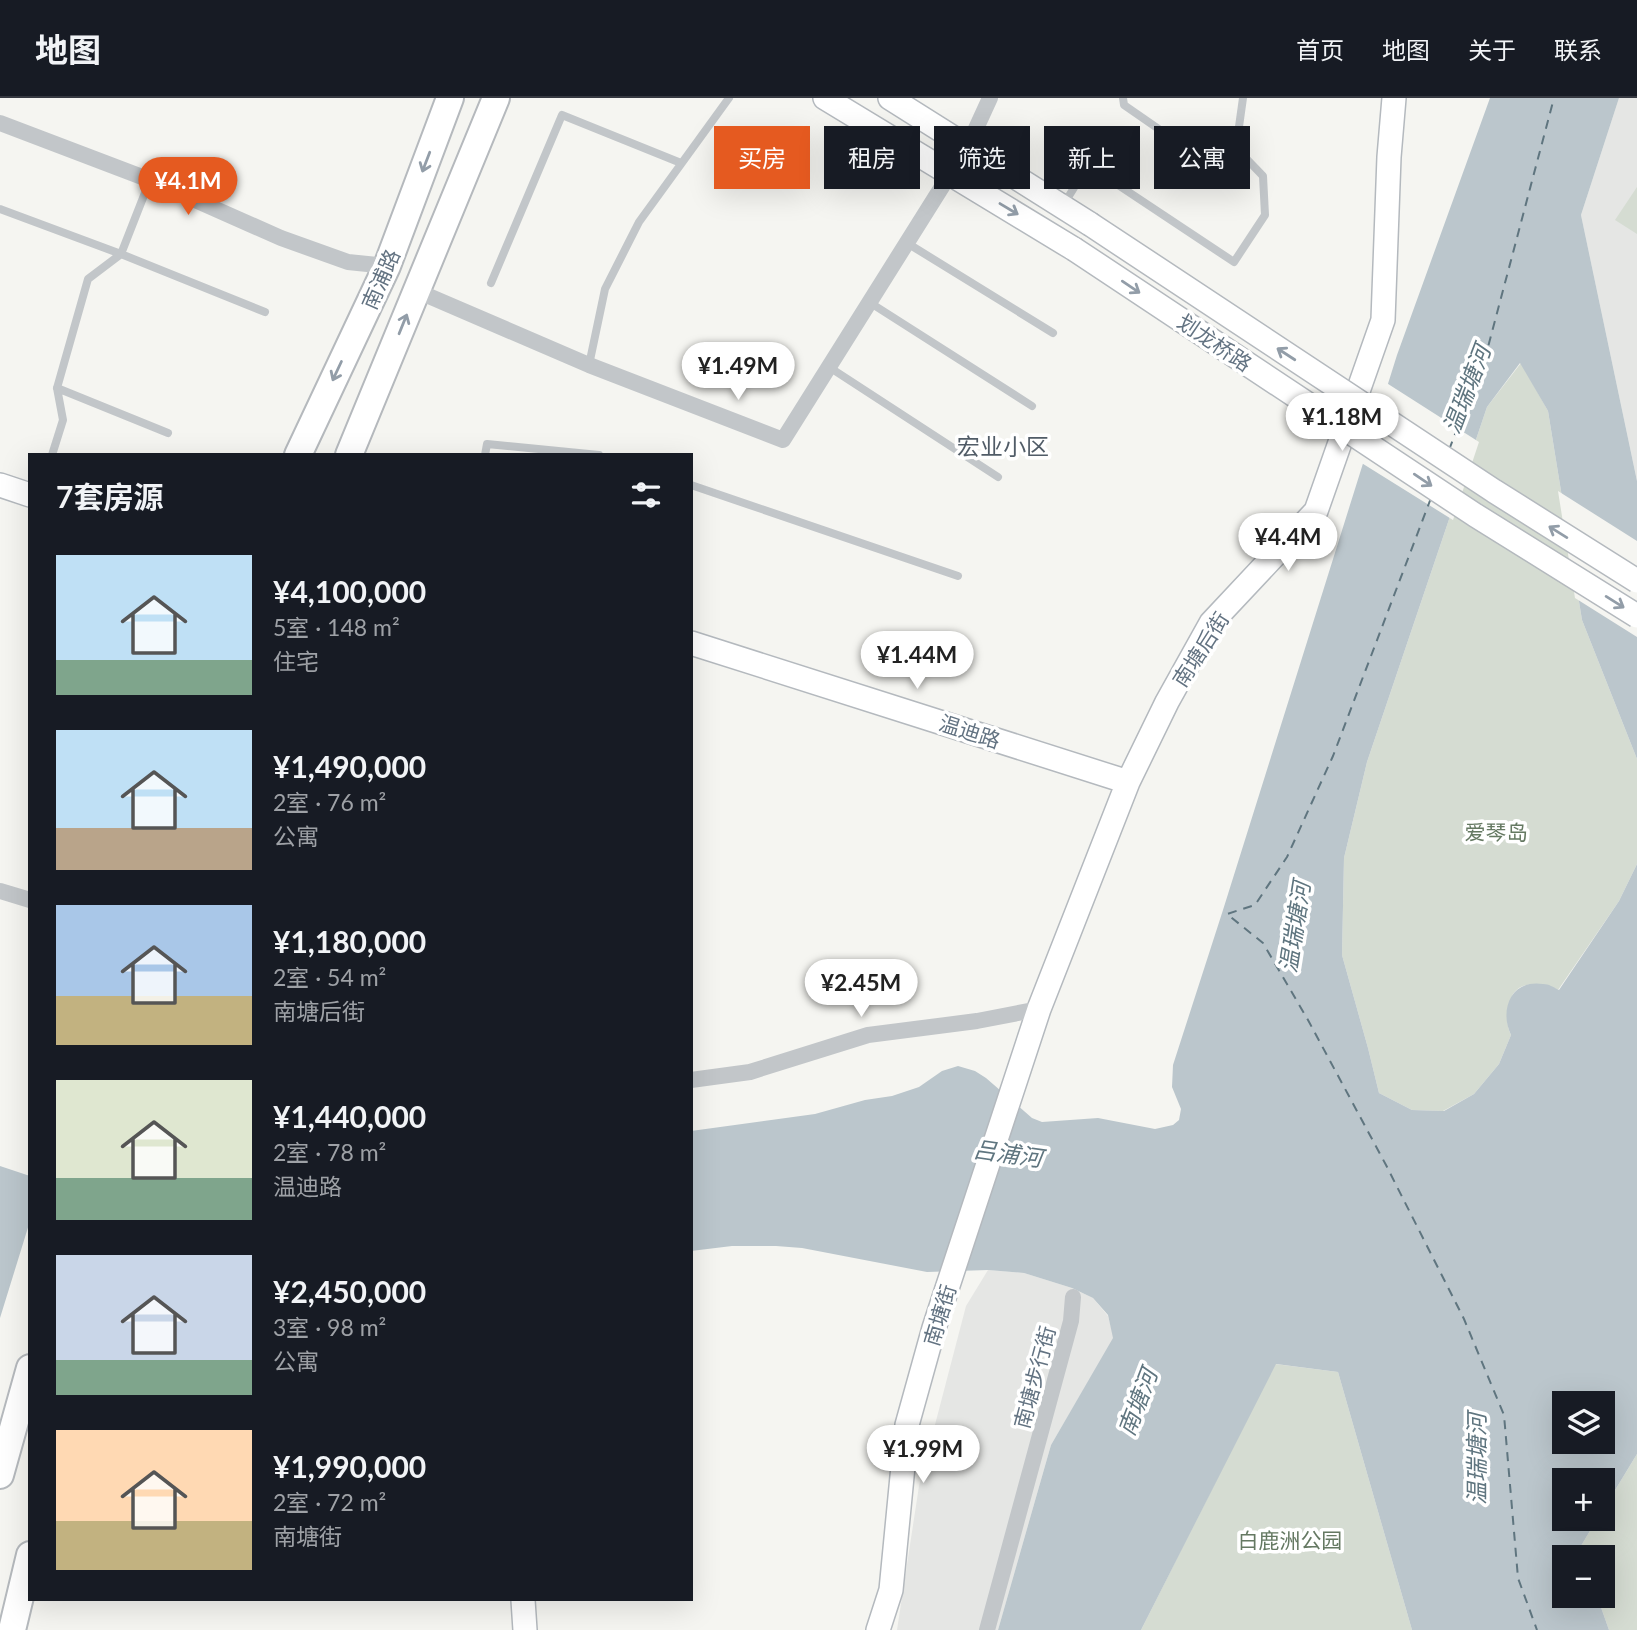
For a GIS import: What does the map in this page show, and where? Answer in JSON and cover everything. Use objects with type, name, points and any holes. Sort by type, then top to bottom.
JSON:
[{"type":"main road","name":"南浦路","points":[[299,453],[387,266],[450,98]]},
{"type":"main road","name":"南浦路","points":[[350,453],[496,98]]},
{"type":"main road","points":[[0,1475],[28,1375]]},
{"type":"main road","points":[[12,1630],[28,1563]]},
{"type":"street","name":"划龙桥路","points":[[825,98],[934,164]]},
{"type":"street","name":"划龙桥路","points":[[890,98],[936,126]]},
{"type":"street","points":[[977,126],[990,98]]},
{"type":"street","name":"南塘后街","points":[[1039,1009],[1128,782],[1167,702],[1211,624],[1316,511],[1382,320],[1394,98]]},
{"type":"street","points":[[0,123],[150,180],[281,238],[348,262],[387,266]]},
{"type":"street","name":"划龙桥路","points":[[1030,186],[1482,483],[1637,581]]},
{"type":"street","points":[[417,291],[589,365],[783,440],[941,189]]},
{"type":"street","name":"划龙桥路","points":[[975,189],[1074,249],[1475,515],[1637,616]]},
{"type":"street","points":[[0,485],[28,494]]},
{"type":"street","name":"温迪路","points":[[693,644],[1128,782]]},
{"type":"street","points":[[0,891],[28,899]]},
{"type":"street","points":[[693,1080],[750,1072],[868,1035],[977,1021],[1039,1009]]},
{"type":"street","name":"南塘街","points":[[878,1630],[891,1590],[907,1425],[934,1328],[1039,1009]]},
{"type":"street","name":"南塘步行街","points":[[987,1630],[1071,1321],[1073,1297]]},
{"type":"street","points":[[523,1601],[526,1630]]},
{"type":"lane","points":[[589,365],[605,289],[639,222],[729,98]]},
{"type":"lane","points":[[1123,98],[1125,105],[1155,126]]},
{"type":"lane","points":[[1240,126],[1244,98]]},
{"type":"lane","points":[[491,283],[562,114],[681,163]]},
{"type":"lane","points":[[1062,207],[1088,165],[1234,262],[1265,215],[1263,176],[1250,163]]},
{"type":"lane","points":[[53,453],[63,420],[57,388],[88,279],[121,254],[150,180]]},
{"type":"lane","points":[[0,209],[265,312]]},
{"type":"lane","points":[[907,243],[1053,333]]},
{"type":"lane","points":[[869,302],[1032,406]]},
{"type":"lane","points":[[829,367],[998,477]]},
{"type":"lane","points":[[57,388],[168,433]]},
{"type":"lane","points":[[485,453],[487,444],[579,453]]},
{"type":"lane","points":[[693,486],[958,576]]},
{"type":"shaded area","points":[[1619,98],[1637,98],[1637,481],[1581,215]]},
{"type":"shaded area","points":[[988,1270],[1024,1273],[1072,1288],[1093,1298],[1108,1316],[1114,1338],[1051,1445],[998,1630],[897,1630],[919,1486],[966,1306]]},
{"type":"green space","points":[[1637,187],[1637,234],[1615,220]]},
{"type":"green space","name":"爱琴岛","points":[[1521,363],[1548,411],[1582,620],[1637,759],[1637,864],[1619,901],[1558,990],[1534,984],[1521,987],[1512,996],[1508,1022],[1511,1035],[1499,1064],[1474,1094],[1443,1111],[1412,1110],[1379,1093],[1342,955],[1344,858],[1367,762],[1487,407]]},
{"type":"green space","name":"白鹿洲公园","points":[[1275,1364],[1338,1372],[1412,1630],[1141,1630]]},
{"type":"green space","points":[[1637,1454],[1637,1630],[1609,1630],[1601,1608],[1615,1608],[1615,1545],[1582,1545],[1590,1531],[1615,1531],[1615,1490]]},
{"type":"water","points":[[1490,98],[1619,98],[1581,215],[1637,481],[1637,759],[1582,620],[1548,411],[1520,363],[1487,407],[1367,762],[1344,858],[1342,955],[1379,1093],[1412,1110],[1444,1111],[1474,1094],[1499,1064],[1511,1035],[1506,1016],[1510,998],[1523,986],[1532,984],[1547,985],[1559,990],[1619,901],[1637,864],[1637,1454],[1615,1490],[1615,1468],[1552,1468],[1552,1531],[1590,1531],[1582,1545],[1552,1545],[1552,1608],[1601,1608],[1609,1630],[1412,1630],[1338,1372],[1276,1364],[1141,1630],[998,1630],[1051,1445],[1113,1338],[1108,1315],[1093,1298],[1072,1288],[1024,1273],[988,1270],[927,1272],[802,1248],[776,1246],[732,1246],[693,1251],[693,1131],[815,1114],[865,1100],[892,1096],[919,1087],[942,1071],[958,1066],[975,1071],[986,1078],[1032,1118],[1042,1122],[1098,1118],[1155,1129],[1173,1125],[1179,1120],[1181,1109],[1172,1087],[1173,1065],[1397,355]]},
{"type":"water","points":[[0,1166],[28,1175],[28,1323],[0,1322]]},
{"type":"pier","points":[[1385,382],[1479,442],[1453,520],[1360,462]]},
{"type":"pier","points":[[1558,491],[1637,541],[1637,637],[1575,598]]},
{"type":"pier","points":[[28,1227],[28,1326],[0,1325]]},
{"type":"ferry route","points":[[1449,450],[1488,347],[1554,98]]},
{"type":"ferry route","points":[[1431,498],[1333,756],[1287,857],[1255,905],[1227,914],[1263,943],[1386,1165],[1464,1319],[1504,1415],[1518,1578],[1537,1630]]},
{"type":"district","name":"宏业小区","points":[[1003,446]]},
{"type":"water label","name":"温瑞塘河","points":[[1466,389]]},
{"type":"water label","name":"温瑞塘河","points":[[1294,927]]},
{"type":"water label","name":"吕浦河","points":[[1008,1153]]},
{"type":"water label","name":"南塘河","points":[[1137,1402]]},
{"type":"water label","name":"温瑞塘河","points":[[1476,1459]]}]
